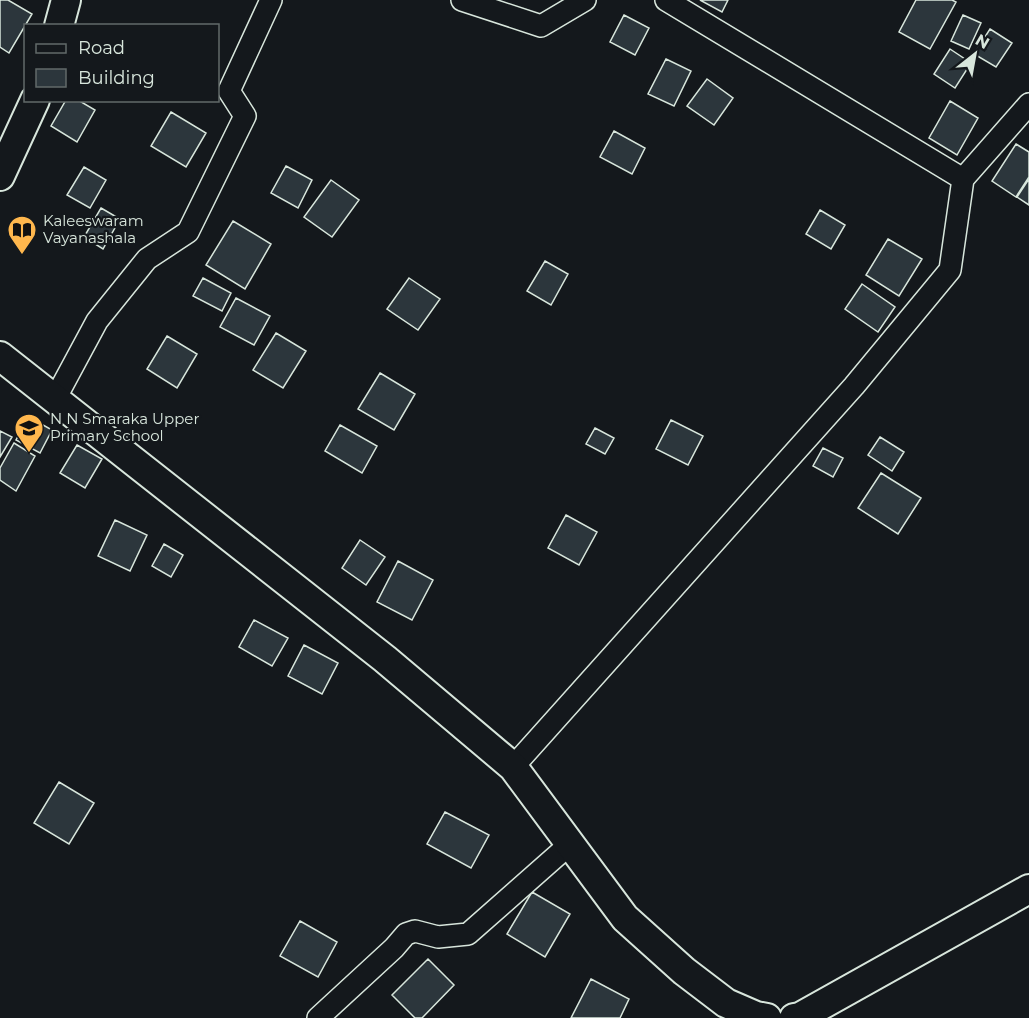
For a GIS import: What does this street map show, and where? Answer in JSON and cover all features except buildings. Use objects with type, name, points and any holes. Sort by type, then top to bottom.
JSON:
[{"type":"street","points":[[60,24],[66,0]]},
{"type":"street","points":[[55,399],[97,321],[147,259],[188,232],[245,116],[229,91],[270,0]]},
{"type":"street","points":[[462,0],[541,26],[585,0]]},
{"type":"street","points":[[666,0],[963,179]]},
{"type":"street","points":[[0,176],[34,102]]},
{"type":"street","points":[[513,767],[854,386],[950,270],[963,179],[1029,104]]},
{"type":"street","points":[[0,356],[385,659],[513,767],[625,918],[684,971],[726,1003],[766,1018]]},
{"type":"street","points":[[318,1018],[394,948],[406,934],[415,931],[438,937],[468,934],[570,844]]},
{"type":"street","points":[[794,1018],[800,1017],[1029,889]]},
{"type":"place","name":"Kaleeswaram Vayanashala","points":[[22,256]]},
{"type":"place","name":"N N Smaraka Upper Primary School","points":[[29,454]]}]
